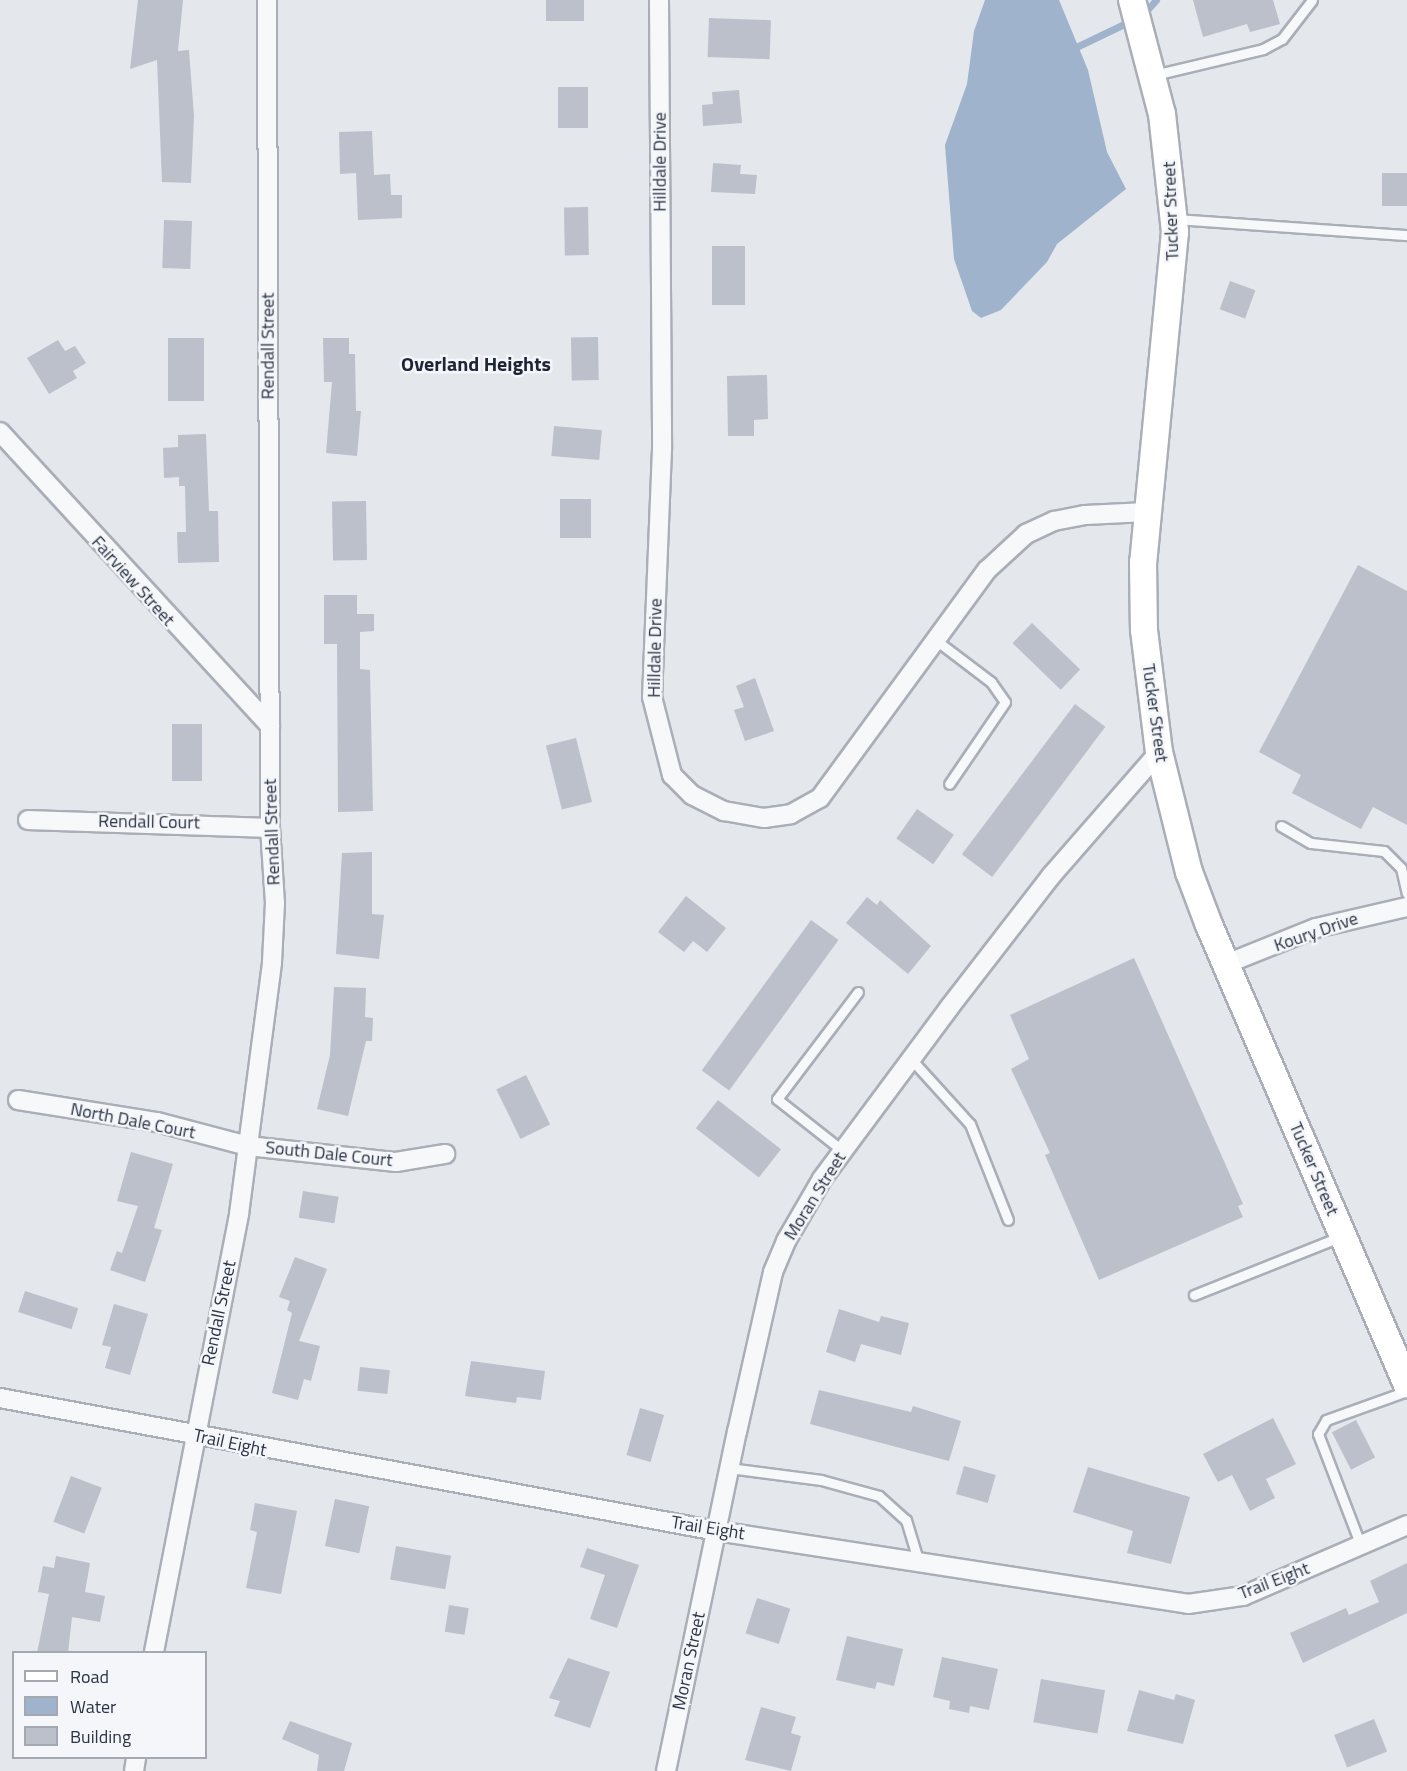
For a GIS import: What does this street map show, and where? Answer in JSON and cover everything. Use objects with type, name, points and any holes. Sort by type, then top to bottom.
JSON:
[{"type":"street","name":"Rendall Street","points":[[154,1651],[193,1435],[239,1214],[272,962],[275,903],[270,828],[267,0]]},
{"type":"street","name":"Hilldale Drive","points":[[659,0],[662,448],[652,697],[672,775],[692,795],[724,811],[764,818],[791,814],[820,798],[838,779],[987,570],[1026,534],[1054,521],[1085,515],[1147,512]]},
{"type":"street","name":"Tucker Street","points":[[1132,0],[1154,75],[1170,154],[1174,219],[1172,283],[1147,512],[1144,630],[1159,752],[1190,872],[1226,964],[1407,1384]]},
{"type":"street","name":"Fairview Street","points":[[0,432],[270,726]]},
{"type":"street","name":"Moran Street","points":[[666,1771],[772,1272],[798,1217],[911,1059],[1051,876],[1159,752]]},
{"type":"street","name":"Rendall Court","points":[[28,820],[196,822],[270,828]]},
{"type":"street","name":"Koury Drive","points":[[1226,964],[1316,928],[1407,907]]},
{"type":"street","name":"North Dale Court","points":[[18,1100],[157,1122],[248,1146]]},
{"type":"street","name":"South Dale Court","points":[[248,1146],[396,1162],[445,1154]]},
{"type":"street","name":"Trail Eight","points":[[0,1398],[717,1532],[920,1565],[1188,1604],[1243,1596],[1407,1525]]},
{"type":"lane","points":[[1154,75],[1263,49],[1282,39],[1312,0]]},
{"type":"lane","points":[[1174,219],[1407,235]]},
{"type":"lane","points":[[937,641],[991,682],[1005,702],[949,784]]},
{"type":"lane","points":[[1281,826],[1311,843],[1384,851],[1401,868],[1407,893]]},
{"type":"lane","points":[[843,1151],[777,1099],[858,992]]},
{"type":"lane","points":[[911,1059],[970,1124],[1008,1220]]},
{"type":"lane","points":[[1194,1295],[1343,1236]]},
{"type":"lane","points":[[1361,1546],[1318,1434],[1326,1420],[1407,1391]]},
{"type":"lane","points":[[729,1468],[821,1480],[879,1496],[906,1520],[920,1565]]},
{"type":"water","points":[[985,0],[1059,0],[1088,70],[1107,152],[1126,189],[1057,244],[1047,262],[1001,310],[981,318],[972,311],[954,259],[945,145],[967,84],[974,31]]},
{"type":"building","points":[[138,0],[183,0],[178,51],[189,50],[194,116],[191,183],[162,182],[157,60],[130,69]]},
{"type":"building","points":[[546,0],[584,0],[584,21],[546,21]]},
{"type":"building","points":[[1193,0],[1273,0],[1280,24],[1250,32],[1247,24],[1203,37]]},
{"type":"building","points":[[709,18],[771,20],[770,59],[708,57]]},
{"type":"building","points":[[558,87],[588,87],[588,128],[558,128]]},
{"type":"building","points":[[739,90],[742,123],[703,126],[702,105],[713,104],[712,92]]},
{"type":"building","points":[[372,131],[374,175],[390,174],[391,195],[402,195],[402,218],[358,220],[356,173],[340,174],[339,132]]},
{"type":"building","points":[[713,163],[741,165],[740,174],[757,175],[755,194],[711,192]]},
{"type":"building","points":[[1382,173],[1407,173],[1407,206],[1382,206]]},
{"type":"building","points":[[564,207],[588,207],[589,255],[565,255]]},
{"type":"building","points":[[164,220],[192,221],[190,269],[162,268]]},
{"type":"building","points":[[712,246],[745,246],[745,305],[712,305]]},
{"type":"building","points":[[1230,281],[1255,290],[1245,318],[1220,309]]},
{"type":"building","points":[[571,337],[598,337],[599,380],[572,380]]},
{"type":"building","points":[[168,338],[204,338],[204,401],[168,401]]},
{"type":"building","points":[[323,338],[349,338],[349,354],[355,354],[356,411],[361,411],[357,456],[326,453],[332,382],[324,382]]},
{"type":"building","points":[[58,340],[65,351],[75,346],[86,363],[73,371],[77,378],[49,394],[27,358]]},
{"type":"building","points":[[767,375],[768,419],[754,420],[754,436],[728,436],[727,376]]},
{"type":"building","points":[[554,426],[602,430],[599,460],[551,456]]},
{"type":"building","points":[[206,434],[209,511],[218,511],[219,562],[178,563],[177,532],[186,532],[185,486],[179,486],[179,477],[164,478],[163,448],[178,447],[178,435]]},
{"type":"building","points":[[560,499],[591,499],[591,538],[560,538]]},
{"type":"building","points":[[366,501],[367,560],[333,561],[332,502]]},
{"type":"building","points":[[1358,565],[1407,591],[1407,825],[1373,807],[1361,829],[1292,793],[1301,775],[1259,752]]},
{"type":"building","points":[[324,595],[357,595],[357,614],[374,614],[374,631],[360,632],[360,669],[370,670],[373,811],[338,812],[337,644],[324,644]]},
{"type":"building","points":[[1032,623],[1080,670],[1061,690],[1013,643]]},
{"type":"building","points":[[755,678],[774,731],[745,741],[734,710],[744,707],[736,686]]},
{"type":"building","points":[[1075,704],[1105,727],[992,877],[962,854]]},
{"type":"building","points":[[172,724],[202,724],[202,781],[172,781]]},
{"type":"building","points":[[576,738],[592,802],[562,810],[546,745]]},
{"type":"building","points":[[917,809],[954,835],[933,864],[896,838]]},
{"type":"building","points":[[372,852],[372,914],[384,915],[379,959],[336,954],[342,853]]},
{"type":"building","points":[[686,896],[726,928],[707,952],[693,941],[684,952],[658,932]]},
{"type":"building","points":[[867,897],[877,905],[880,900],[931,946],[908,974],[846,923]]},
{"type":"building","points":[[811,920],[839,940],[729,1090],[702,1070]]},
{"type":"building","points":[[1134,958],[1243,1204],[1238,1206],[1243,1217],[1099,1280],[1045,1155],[1050,1153],[1011,1069],[1029,1059],[1010,1015]]},
{"type":"building","points":[[334,987],[366,988],[365,1017],[373,1018],[372,1041],[366,1041],[348,1116],[317,1109],[330,1055]]},
{"type":"building","points":[[526,1075],[550,1124],[520,1139],[496,1089]]},
{"type":"building","points":[[718,1100],[781,1149],[759,1178],[696,1128]]},
{"type":"building","points":[[131,1152],[173,1164],[154,1228],[162,1230],[145,1282],[110,1270],[117,1251],[122,1253],[138,1206],[117,1201]]},
{"type":"building","points":[[303,1191],[339,1197],[334,1223],[299,1218]]},
{"type":"building","points":[[295,1257],[327,1269],[299,1341],[320,1346],[311,1381],[304,1379],[298,1400],[272,1393],[292,1313],[287,1310],[290,1301],[279,1297]]},
{"type":"building","points":[[25,1291],[78,1308],[71,1329],[18,1312]]},
{"type":"building","points":[[114,1304],[148,1314],[130,1375],[105,1368],[111,1347],[102,1345]]},
{"type":"building","points":[[839,1309],[879,1322],[881,1316],[909,1323],[901,1355],[861,1344],[855,1362],[826,1352]]},
{"type":"building","points":[[471,1361],[545,1371],[541,1400],[517,1397],[516,1403],[465,1396]]},
{"type":"building","points":[[360,1367],[390,1370],[387,1394],[357,1391]]},
{"type":"building","points":[[819,1390],[911,1412],[913,1406],[961,1421],[949,1461],[810,1424]]},
{"type":"building","points":[[640,1408],[664,1415],[651,1462],[626,1455]]},
{"type":"building","points":[[1273,1418],[1296,1464],[1266,1479],[1275,1498],[1250,1511],[1232,1475],[1218,1482],[1203,1454]]},
{"type":"building","points":[[1356,1420],[1375,1457],[1351,1470],[1332,1432]]},
{"type":"building","points":[[964,1466],[996,1475],[988,1503],[956,1494]]},
{"type":"building","points":[[1088,1467],[1190,1497],[1171,1564],[1127,1553],[1133,1531],[1073,1512]]},
{"type":"building","points":[[71,1476],[102,1488],[84,1534],[53,1522]]},
{"type":"building","points":[[335,1499],[369,1506],[359,1553],[325,1546]]},
{"type":"building","points":[[255,1503],[297,1511],[281,1594],[246,1588],[257,1532],[250,1530]]},
{"type":"building","points":[[396,1546],[451,1556],[445,1589],[390,1579]]},
{"type":"building","points":[[587,1548],[639,1565],[617,1628],[590,1619],[605,1575],[580,1567]]},
{"type":"building","points":[[56,1556],[90,1563],[85,1592],[105,1596],[100,1622],[72,1617],[68,1651],[37,1651],[49,1594],[38,1592],[43,1566],[54,1568]]},
{"type":"building","points":[[1407,1563],[1407,1613],[1303,1663],[1290,1633],[1346,1608],[1349,1615],[1379,1602],[1370,1581]]},
{"type":"building","points":[[757,1598],[790,1609],[779,1644],[746,1633]]},
{"type":"building","points":[[449,1605],[469,1608],[465,1635],[445,1632]]},
{"type":"building","points":[[847,1636],[903,1649],[894,1686],[877,1682],[875,1689],[836,1680]]},
{"type":"building","points":[[942,1657],[998,1669],[989,1710],[970,1706],[969,1713],[949,1709],[950,1701],[933,1697]]},
{"type":"building","points":[[568,1658],[610,1672],[590,1728],[554,1716],[560,1701],[549,1698]]},
{"type":"building","points":[[1041,1679],[1105,1690],[1097,1734],[1033,1722]]},
{"type":"building","points":[[1139,1690],[1174,1700],[1176,1694],[1195,1700],[1183,1744],[1127,1731]]},
{"type":"building","points":[[761,1707],[796,1717],[791,1733],[801,1736],[791,1771],[745,1760]]},
{"type":"building","points":[[1374,1719],[1387,1751],[1347,1768],[1334,1735]]},
{"type":"building","points":[[290,1721],[352,1743],[344,1771],[317,1771],[319,1755],[282,1739]]},
{"type":"waterway","points":[[1146,11],[1156,0]]},
{"type":"waterway","points":[[1070,50],[1124,24]]},
{"type":"district","name":"Overland Heights","points":[[476,363]]}]
